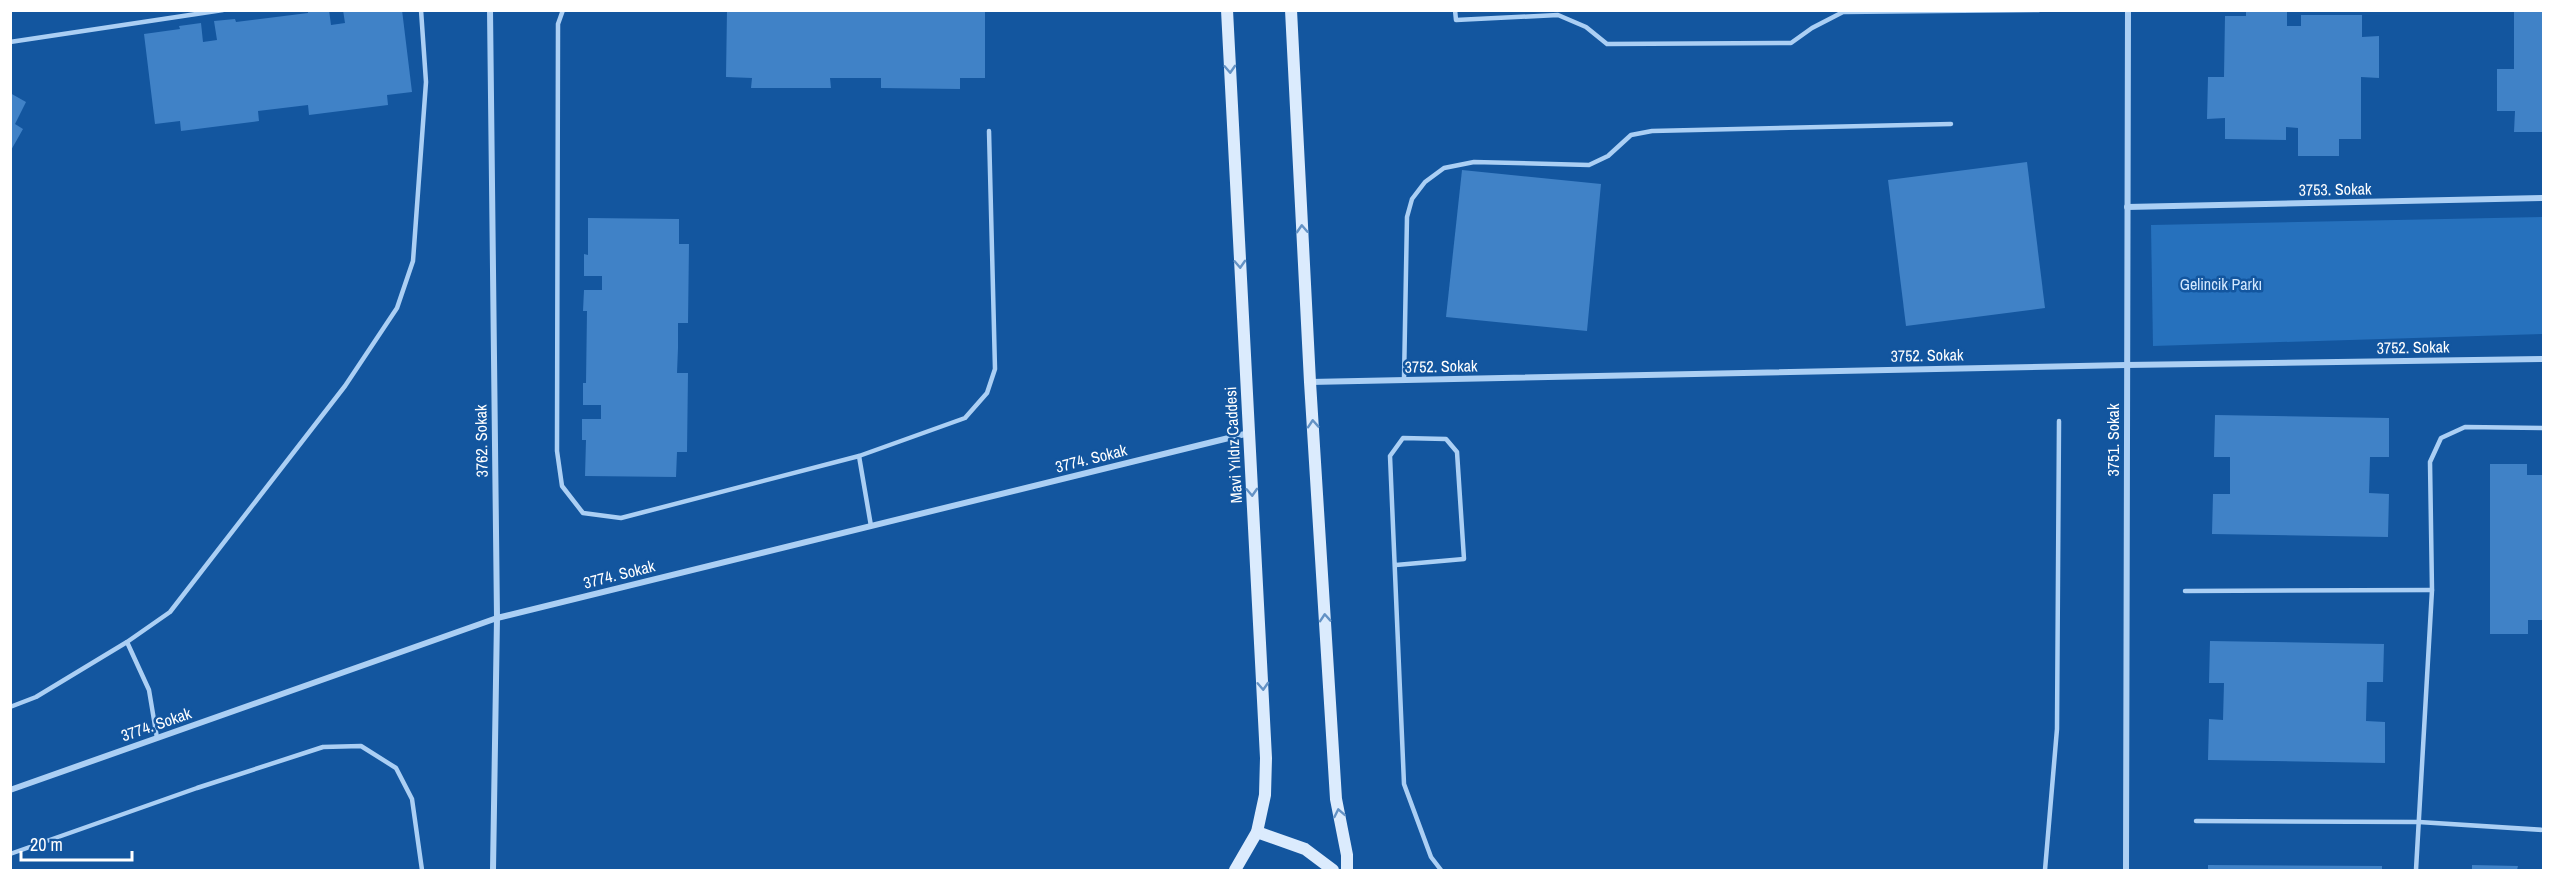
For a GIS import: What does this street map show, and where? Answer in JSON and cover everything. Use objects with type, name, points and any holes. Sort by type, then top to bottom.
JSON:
[{"type":"main road","name":"Mavi Yıldız Caddesi","points":[[1227,10],[1266,758],[1265,795],[1257,832],[1235,870]]},
{"type":"main road","points":[[1291,10],[1310,382],[1336,799],[1347,870]]},
{"type":"main road","points":[[1257,832],[1305,849],[1333,870]]},
{"type":"street","name":"3762. Sokak","points":[[490,10],[496,618],[493,870]]},
{"type":"street","name":"3751. Sokak","points":[[2126,870],[2128,10]]},
{"type":"street","name":"3753. Sokak","points":[[2127,207],[2544,198]]},
{"type":"street","name":"3752. Sokak","points":[[1310,382],[2126,364],[2544,359]]},
{"type":"street","name":"3774. Sokak","points":[[10,790],[496,618],[1249,433]]},
{"type":"lane","points":[[10,42],[223,10]]},
{"type":"lane","points":[[10,707],[36,697],[127,642],[170,612],[345,386],[397,308],[413,261],[426,82],[421,10]]},
{"type":"lane","points":[[564,10],[558,24],[557,451],[562,486],[583,513],[621,518],[859,456],[965,418],[987,393],[995,369],[989,131]]},
{"type":"lane","points":[[1455,10],[1456,20],[1558,13],[1586,27],[1607,44],[1791,43],[1812,28],[1843,12],[2038,10]]},
{"type":"lane","points":[[1404,380],[1407,217],[1412,199],[1425,182],[1444,168],[1474,162],[1589,165],[1608,156],[1630,135],[1652,131],[1951,124]]},
{"type":"lane","points":[[2045,870],[2057,729],[2059,421]]},
{"type":"lane","points":[[2416,870],[2432,590],[2430,462],[2441,438],[2465,427],[2544,428]]},
{"type":"lane","points":[[1396,564],[1464,559],[1457,452],[1446,439],[1403,438],[1390,456],[1404,784],[1431,857],[1441,870]]},
{"type":"lane","points":[[859,456],[871,526]]},
{"type":"lane","points":[[2185,591],[2432,590]]},
{"type":"lane","points":[[127,642],[149,690],[157,738]]},
{"type":"lane","points":[[10,854],[197,788],[323,747],[362,746],[396,768],[412,799],[422,870]]},
{"type":"lane","points":[[2196,821],[2419,822],[2544,830]]},
{"type":"green space","name":"Gelincik Parkı","points":[[2543,217],[2543,334],[2153,346],[2151,225]]},
{"type":"building","points":[[308,10],[329,10],[331,25],[345,23],[343,10],[402,10],[412,92],[387,95],[388,105],[309,115],[308,105],[258,111],[259,121],[181,131],[180,121],[155,124],[144,34],[180,29],[179,26],[201,23],[203,42],[217,40],[214,21],[235,19],[236,22],[308,13]]},
{"type":"building","points":[[727,10],[985,10],[985,78],[960,78],[960,89],[881,88],[881,78],[830,78],[831,88],[751,88],[752,78],[726,77]]},
{"type":"building","points":[[2246,10],[2287,10],[2287,26],[2301,26],[2301,15],[2362,15],[2362,37],[2379,36],[2379,78],[2361,77],[2361,139],[2339,139],[2339,156],[2298,156],[2298,128],[2286,127],[2286,140],[2225,139],[2225,118],[2207,119],[2208,77],[2224,77],[2225,16],[2246,16]]},
{"type":"building","points":[[2514,10],[2544,10],[2544,132],[2514,132],[2515,111],[2497,111],[2497,69],[2514,69]]},
{"type":"building","points":[[10,93],[26,102],[15,124],[23,129],[10,152]]},
{"type":"building","points":[[2027,162],[2045,308],[1906,326],[1888,180]]},
{"type":"building","points":[[1462,170],[1601,184],[1587,331],[1446,317]]},
{"type":"building","points":[[588,218],[679,219],[679,244],[689,244],[688,323],[678,323],[677,373],[688,373],[687,452],[677,452],[676,477],[585,476],[586,440],[582,440],[582,419],[601,419],[601,405],[583,405],[583,383],[586,383],[587,311],[583,311],[584,290],[602,290],[602,276],[584,276],[584,254],[588,255]]},
{"type":"building","points":[[2215,415],[2389,418],[2389,457],[2370,457],[2369,493],[2389,494],[2388,537],[2212,534],[2213,494],[2230,494],[2230,457],[2214,457]]},
{"type":"building","points":[[2490,464],[2527,464],[2527,475],[2544,475],[2544,620],[2528,620],[2528,634],[2490,634]]},
{"type":"building","points":[[2210,641],[2384,644],[2383,682],[2367,682],[2366,721],[2385,722],[2385,763],[2208,760],[2209,719],[2223,720],[2224,683],[2209,683]]},
{"type":"building","points":[[2208,865],[2382,866],[2382,870],[2208,870]]},
{"type":"building","points":[[2472,865],[2518,866],[2517,870],[2472,870]]}]
